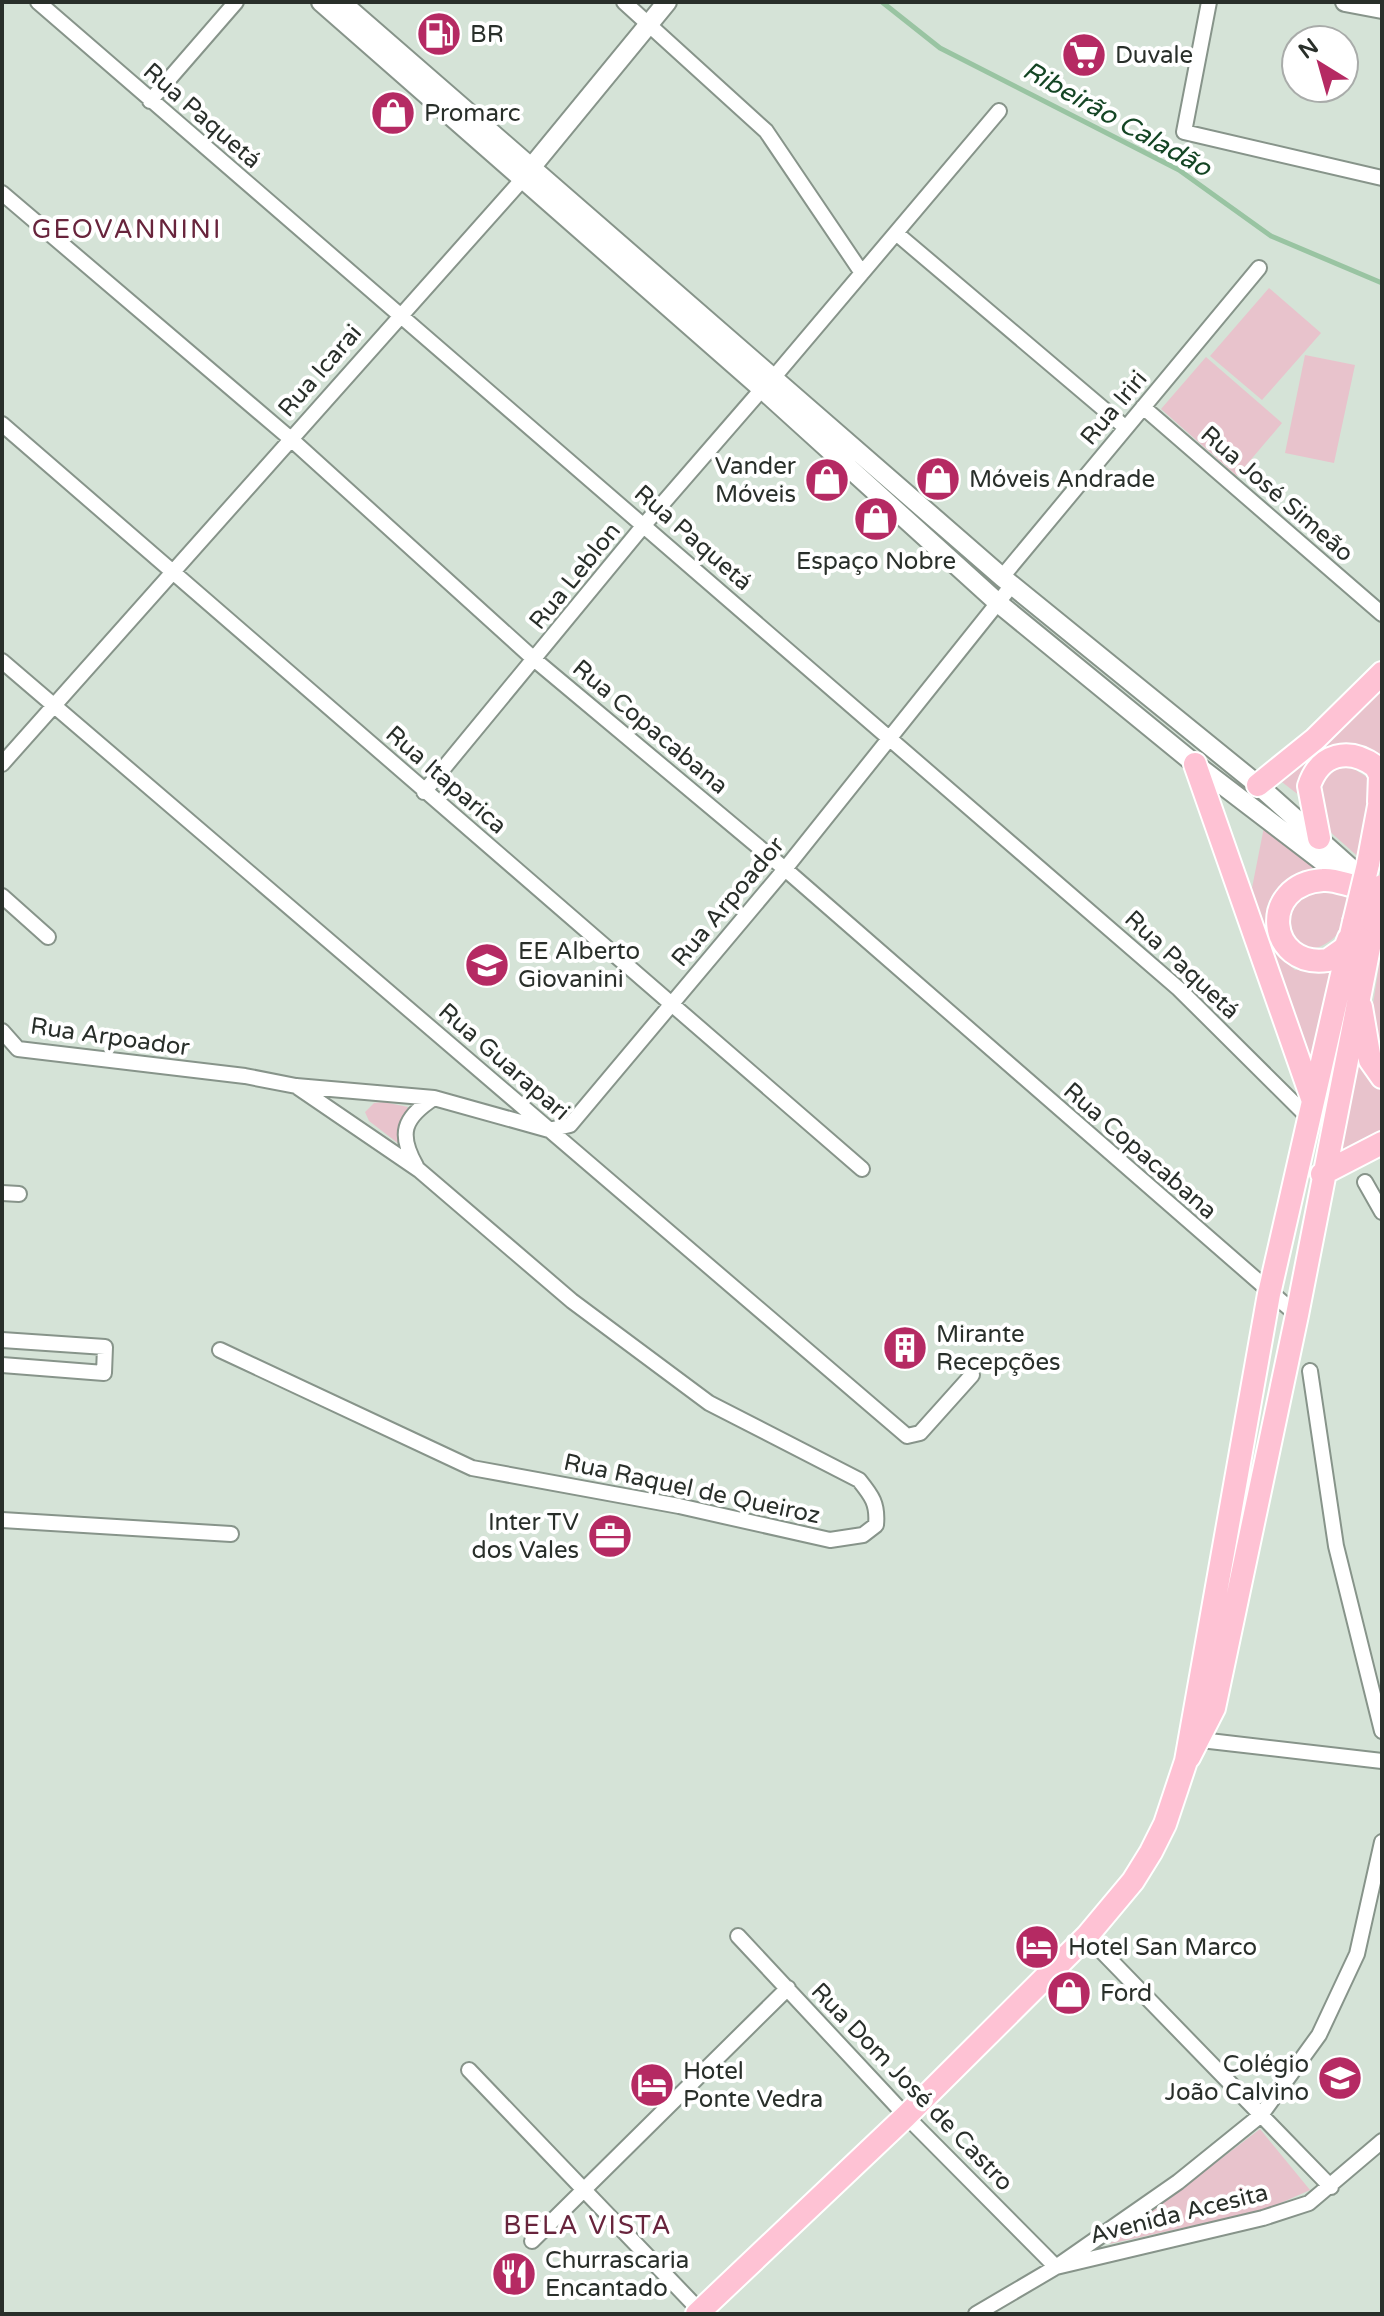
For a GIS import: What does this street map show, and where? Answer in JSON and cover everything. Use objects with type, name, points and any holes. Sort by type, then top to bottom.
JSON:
[{"type":"main road","points":[[321,2],[768,383],[1258,785],[1382,896]]},
{"type":"main road","points":[[341,2],[526,174]]},
{"type":"main road","name":"Rua Icarai","points":[[526,174],[667,2]]},
{"type":"main road","points":[[1345,2],[1382,9]]},
{"type":"main road","points":[[768,383],[997,602],[1195,764],[1354,886],[1365,922]]},
{"type":"main road","points":[[1258,785],[1315,739],[1382,673]]},
{"type":"main road","points":[[1191,1747],[1214,1708],[1297,1315],[1358,991],[1368,864],[1381,796],[1380,775],[1375,766],[1352,755],[1333,756],[1323,763],[1309,786],[1319,838]]},
{"type":"main road","points":[[1195,764],[1312,1110]]},
{"type":"main road","points":[[1354,886],[1324,879],[1306,884],[1283,900],[1277,920],[1286,945],[1317,962],[1337,954],[1365,922]]},
{"type":"main road","points":[[700,2313],[906,2116],[1087,1936],[1133,1881],[1165,1824],[1191,1747],[1269,1294],[1312,1110],[1365,922],[1382,886]]},
{"type":"main road","points":[[1358,991],[1370,1060],[1382,1077]]},
{"type":"main road","points":[[1322,1174],[1382,1143]]},
{"type":"street","name":"Rua Paquetá","points":[[38,2],[398,316],[890,736],[1312,1110]]},
{"type":"street","points":[[150,101],[236,2]]},
{"type":"street","points":[[624,2],[766,131],[862,273]]},
{"type":"street","points":[[1209,2],[1184,132],[1382,178]]},
{"type":"street","name":"Rua Leblon","points":[[424,792],[644,525],[999,111]]},
{"type":"street","name":"Rua Icarai","points":[[2,764],[526,174]]},
{"type":"street","name":"Rua Copacabana","points":[[2,193],[292,440],[535,660],[785,869],[1269,1294],[1297,1315]]},
{"type":"street","points":[[896,233],[1126,428]]},
{"type":"street","name":"Rua Iriri","points":[[1007,581],[1126,428],[1259,268]]},
{"type":"street","name":"Rua José Simeão","points":[[1143,407],[1382,614]]},
{"type":"street","name":"Rua Itaparica","points":[[2,424],[862,1169]]},
{"type":"street","name":"Rua Arpoador","points":[[2,1031],[18,1049],[245,1076],[296,1086],[434,1098],[549,1130],[570,1125],[785,869],[997,602],[1007,581]]},
{"type":"street","name":"Rua Guarapari","points":[[2,661],[907,1436],[920,1433],[972,1375]]},
{"type":"street","points":[[2,896],[48,937]]},
{"type":"street","name":"Rua Raquel de Queiroz","points":[[220,1350],[472,1468],[679,1506],[830,1540],[863,1535],[876,1525],[877,1509],[873,1496],[859,1480],[709,1403],[572,1301],[419,1170],[296,1086]]},
{"type":"street","name":"Rua Raquel de Queiroz","points":[[419,1170],[404,1144],[407,1123],[419,1107],[434,1098]]},
{"type":"street","points":[[1365,1182],[1382,1212]]},
{"type":"street","points":[[2,1193],[19,1194]]},
{"type":"street","points":[[2,1340],[105,1347],[104,1373],[2,1365]]},
{"type":"street","points":[[1310,1371],[1336,1546],[1382,1731]]},
{"type":"street","points":[[2,1520],[231,1534]]},
{"type":"street","points":[[1191,1747],[1382,1761]]},
{"type":"street","points":[[1056,2267],[1178,2182],[1261,2115],[1319,2035],[1357,1954],[1382,1842]]},
{"type":"street","name":"Rua Dom José de Castro","points":[[738,1936],[906,2116],[1056,2267]]},
{"type":"street","points":[[1087,1936],[1331,2187]]},
{"type":"street","points":[[532,2241],[788,1988]]},
{"type":"street","points":[[469,2070],[700,2313]]},
{"type":"street","name":"Avenida Acesita","points":[[976,2314],[1056,2267],[1263,2218],[1309,2203],[1382,2141]]},
{"type":"shaded area","points":[[1269,288],[1321,333],[1262,400],[1210,356]]},
{"type":"shaded area","points":[[1305,355],[1355,365],[1334,463],[1285,453]]},
{"type":"shaded area","points":[[1206,357],[1282,423],[1237,476],[1161,409]]},
{"type":"shaded area","points":[[1382,688],[1382,760],[1374,752],[1360,747],[1300,796],[1278,779],[1288,776]]},
{"type":"shaded area","points":[[1346,764],[1370,779],[1363,861],[1328,830],[1314,783],[1322,769]]},
{"type":"shaded area","points":[[1265,822],[1325,868],[1288,881],[1273,894],[1267,905],[1266,917],[1267,928],[1278,951],[1295,970],[1329,967],[1346,961],[1316,1079],[1250,898]]},
{"type":"shaded area","points":[[1327,886],[1358,895],[1343,928],[1335,937],[1315,948],[1291,946],[1280,910],[1288,899]]},
{"type":"shaded area","points":[[1382,947],[1382,1062],[1370,1023]]},
{"type":"shaded area","points":[[1356,1046],[1382,1085],[1382,1137],[1331,1161]]},
{"type":"shaded area","points":[[374,1103],[408,1107],[398,1133],[399,1144],[369,1121],[365,1112]]},
{"type":"shaded area","points":[[1260,2129],[1310,2190],[1265,2210],[1109,2244]]},
{"type":"waterway","name":"Ribeirão Caladão","points":[[882,2],[940,48],[1179,170],[1271,236],[1382,283]]},
{"type":"place","name":"BR","points":[[439,34]]},
{"type":"place","name":"Duvale","points":[[1084,55]]},
{"type":"place","name":"Promarc","points":[[393,113]]},
{"type":"place","name":"Móveis Andrade","points":[[938,479]]},
{"type":"place","name":"Vander Móveis","points":[[827,480]]},
{"type":"place","name":"Espaço Nobre","points":[[876,519]]},
{"type":"place","name":"EE Alberto Giovanini","points":[[487,965]]},
{"type":"place","name":"Mirante Recepções","points":[[905,1348]]},
{"type":"place","name":"Inter TV dos Vales","points":[[610,1536]]},
{"type":"place","name":"Hotel San Marco","points":[[1037,1947]]},
{"type":"place","name":"Ford","points":[[1069,1993]]},
{"type":"place","name":"Colégio João Calvino","points":[[1340,2078]]},
{"type":"place","name":"Hotel Ponte Vedra","points":[[652,2085]]},
{"type":"place","name":"Churrascaria Encantado","points":[[514,2274]]},
{"type":"district","name":"GEOVANNINI","points":[[127,229]]},
{"type":"district","name":"BELA VISTA","points":[[588,2225]]}]
